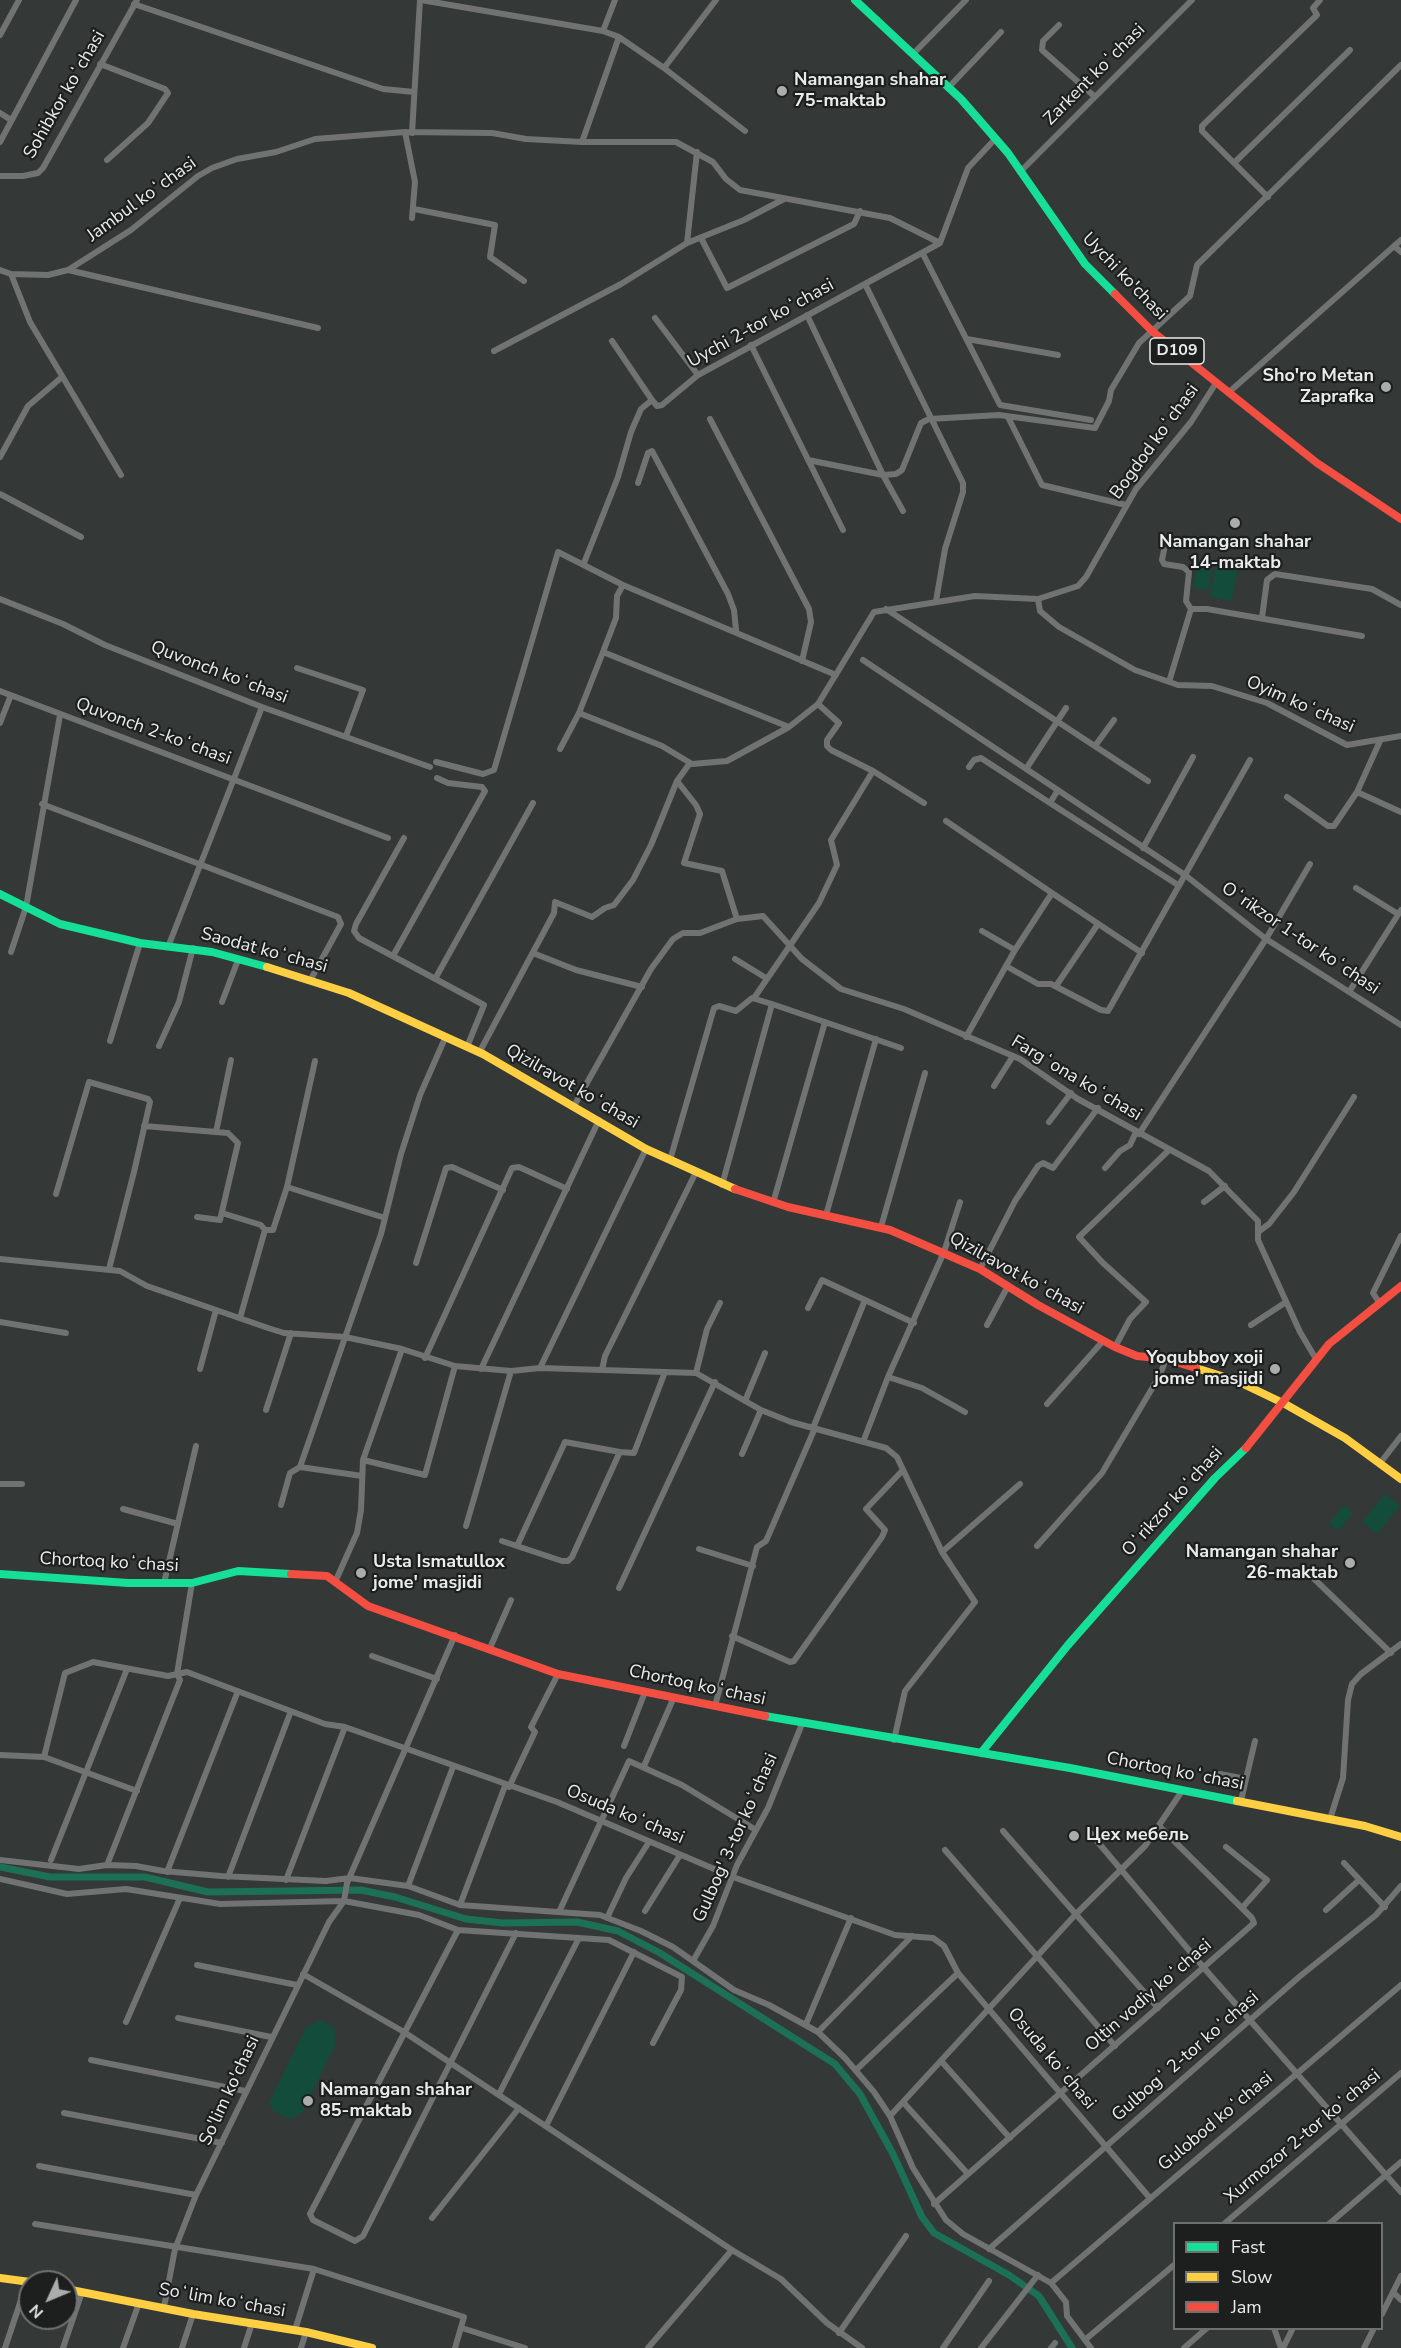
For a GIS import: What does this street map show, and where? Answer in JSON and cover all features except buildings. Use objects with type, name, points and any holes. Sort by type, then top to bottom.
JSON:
[{"type":"main road","name":"D109","points":[[855,0],[949,87],[996,138]]},
{"type":"main road","name":"Uychi ko'chasi","points":[[996,138],[1085,264],[1152,332],[1317,463],[1401,519]]},
{"type":"main road","name":"Saodat koʻchasi","points":[[0,894],[60,924],[140,943],[193,948],[311,979],[446,1036]]},
{"type":"main road","name":"Qizilravot koʻchasi","points":[[446,1036],[599,1120],[646,1149],[722,1185],[773,1203],[881,1227],[980,1269],[1115,1347],[1137,1356],[1166,1359],[1237,1381],[1285,1404],[1381,1462],[1401,1479]]},
{"type":"main road","name":"Oʻrikzor koʻchasi","points":[[981,1753],[1068,1645],[1215,1478],[1257,1437],[1285,1404],[1316,1359],[1347,1327],[1401,1286]]},
{"type":"main road","name":"Chortoq koʻchasi","points":[[0,1574],[164,1583],[192,1583],[238,1571],[317,1575],[336,1580],[350,1595],[368,1606],[455,1635],[558,1674],[802,1724],[981,1753],[1241,1801],[1365,1826],[1401,1837]]},
{"type":"main road","points":[[0,2278],[18,2281]]},
{"type":"main road","name":"Soʻlim koʻchasi","points":[[78,2291],[193,2314],[306,2332],[372,2348]]},
{"type":"street","points":[[0,35],[19,0]]},
{"type":"street","points":[[0,142],[76,0]]},
{"type":"street","points":[[412,218],[415,182],[408,132],[414,92],[421,0],[603,31],[619,37],[664,68],[745,131]]},
{"type":"street","points":[[603,31],[615,0]]},
{"type":"street","points":[[664,68],[716,0]]},
{"type":"street","points":[[913,54],[966,0]]},
{"type":"street","name":"Zarkent koʻchasi","points":[[1020,172],[1192,0]]},
{"type":"street","points":[[1268,197],[1202,131],[1203,123],[1317,15],[1313,6],[1320,0]]},
{"type":"street","points":[[136,2],[383,89],[414,92]]},
{"type":"street","name":"Sohibkor koʻchasi","points":[[0,176],[30,175],[43,168],[136,2]]},
{"type":"street","points":[[1059,25],[1041,44],[1042,50],[1094,96]]},
{"type":"street","points":[[949,87],[1001,32]]},
{"type":"street","points":[[582,142],[619,37]]},
{"type":"street","points":[[1234,163],[1350,50]]},
{"type":"street","points":[[100,64],[168,93],[148,123],[107,160]]},
{"type":"street","points":[[808,460],[883,475],[896,474],[902,470],[921,423],[929,419],[999,415],[1095,428],[1128,359],[1139,343],[1190,296],[1197,265],[1401,65]]},
{"type":"street","points":[[0,113],[11,120]]},
{"type":"street","name":"Jambul koʻchasi","points":[[68,270],[131,230],[198,176],[212,168],[237,159],[276,152],[315,139],[408,132],[492,134],[526,139],[582,142],[662,140],[676,142],[713,162],[732,185],[740,190],[890,218],[940,243]]},
{"type":"street","points":[[940,243],[968,168],[996,138]]},
{"type":"street","points":[[687,243],[697,152]]},
{"type":"street","points":[[494,351],[621,284],[687,243],[784,199]]},
{"type":"street","points":[[414,209],[495,225],[490,257],[524,281]]},
{"type":"street","points":[[701,238],[727,288],[854,224],[860,211]]},
{"type":"street","name":"Bogdod koʻchasi","points":[[1228,393],[1401,240]]},
{"type":"street","name":"Uychi 2-tor koʻchasi","points":[[652,400],[657,406],[662,405],[698,375],[940,243]]},
{"type":"street","points":[[1394,246],[1401,252]]},
{"type":"street","points":[[923,254],[1000,405],[1091,420]]},
{"type":"street","points":[[0,270],[11,274],[48,276],[68,270],[318,328]]},
{"type":"street","points":[[11,274],[30,322],[121,475]]},
{"type":"street","points":[[865,284],[963,487],[945,549],[936,601]]},
{"type":"street","points":[[807,315],[883,475],[903,511]]},
{"type":"street","points":[[655,318],[698,375]]},
{"type":"street","points":[[967,339],[1058,356]]},
{"type":"street","points":[[612,341],[652,400],[641,409],[631,432],[618,477],[584,563],[623,585],[736,630],[836,675]]},
{"type":"street","points":[[751,345],[843,530]]},
{"type":"street","points":[[0,457],[28,406],[62,377]]},
{"type":"street","name":"Bogdod koʻchasi","points":[[690,763],[700,765],[727,761],[789,727],[818,705],[870,616],[886,609],[992,595],[1038,599],[1082,583],[1126,505],[1150,470],[1191,422],[1216,383]]},
{"type":"street","points":[[1008,417],[1043,486],[1126,505]]},
{"type":"street","points":[[710,419],[809,609],[811,622],[802,661]]},
{"type":"street","points":[[638,483],[648,453],[652,452],[728,594],[734,610],[736,630]]},
{"type":"street","points":[[0,494],[81,537]]},
{"type":"street","points":[[1164,550],[1162,561],[1164,564],[1183,567],[1190,572],[1186,601],[1191,609],[1169,682]]},
{"type":"street","name":"Quvonch koʻchasi","points":[[0,599],[63,624],[105,645],[262,707],[433,764],[483,774],[494,770],[558,552],[584,563]]},
{"type":"street","points":[[1262,618],[1267,580],[1275,574],[1372,589],[1401,605]]},
{"type":"street","points":[[560,749],[579,713],[603,652],[616,618],[617,596],[623,585]]},
{"type":"street","name":"Oyim koʻchasi","points":[[1038,599],[1040,611],[1059,627],[1123,665],[1169,682],[1190,687],[1212,686],[1267,703],[1347,745],[1401,736]]},
{"type":"street","points":[[886,609],[1148,780]]},
{"type":"street","points":[[1191,609],[1207,609],[1362,636]]},
{"type":"street","points":[[603,652],[789,727]]},
{"type":"street","name":"Oʻrikzor 1-tor koʻchasi","points":[[863,660],[1185,875],[1266,939],[1401,1025]]},
{"type":"street","points":[[297,668],[363,690],[346,736]]},
{"type":"street","name":"Quvonch 2-koʻchasi","points":[[0,691],[235,778],[388,838]]},
{"type":"street","points":[[0,723],[11,695]]},
{"type":"street","points":[[818,705],[839,723],[827,740],[828,747],[873,771],[924,803]]},
{"type":"street","name":"Quvonch 2-koʻchasi","points":[[168,947],[262,707]]},
{"type":"street","points":[[1026,769],[1066,708]]},
{"type":"street","points":[[479,1053],[554,913],[555,902],[592,917],[605,908],[615,905],[646,854],[677,781],[690,763],[662,746],[579,713]]},
{"type":"street","points":[[11,952],[26,907],[42,804],[60,715]]},
{"type":"street","points":[[1095,746],[1114,720]]},
{"type":"street","points":[[1287,797],[1332,827],[1357,792],[1380,741]]},
{"type":"street","points":[[1143,848],[1193,757]]},
{"type":"street","points":[[969,767],[974,760],[981,758],[1178,885]]},
{"type":"street","points":[[1006,966],[1038,984],[1056,986],[1102,1011],[1108,1011],[1250,760]]},
{"type":"street","points":[[754,998],[819,903],[838,862],[831,840],[873,771]]},
{"type":"street","points":[[393,956],[485,791],[482,787],[448,783],[437,778]]},
{"type":"street","points":[[574,1106],[662,951],[675,937],[700,933],[737,919],[722,871],[684,863],[700,814],[696,805],[677,781]]},
{"type":"street","points":[[1050,803],[1058,790]]},
{"type":"street","points":[[1357,792],[1401,812]]},
{"type":"street","points":[[435,979],[534,803]]},
{"type":"street","points":[[42,804],[339,918],[341,924],[311,979]]},
{"type":"street","points":[[946,821],[1142,953]]},
{"type":"street","points":[[404,838],[354,928],[359,938],[484,1005],[467,1047]]},
{"type":"street","points":[[1105,1168],[1120,1151],[1130,1145],[1266,939],[1310,864]]},
{"type":"street","points":[[1349,992],[1400,912],[1356,888]]},
{"type":"street","points":[[966,1037],[1015,950],[1052,893]]},
{"type":"street","name":"Fargʻona koʻchasi","points":[[737,919],[763,916],[789,946],[817,972],[841,989],[904,1009],[1013,1056],[1137,1133],[1202,1167],[1225,1186],[1258,1221],[1258,1240],[1300,1332],[1316,1359]]},
{"type":"street","points":[[1056,986],[1098,924]]},
{"type":"street","points":[[982,931],[1015,950]]},
{"type":"street","points":[[110,1041],[140,943]]},
{"type":"street","points":[[159,1046],[179,1002],[193,948]]},
{"type":"street","points":[[533,953],[576,970],[642,987]]},
{"type":"street","points":[[735,959],[766,978]]},
{"type":"street","points":[[222,1002],[238,960]]},
{"type":"street","points":[[670,1160],[712,1012],[719,1006],[736,1011],[747,999],[754,998],[901,1048]]},
{"type":"street","points":[[722,1185],[772,1004]]},
{"type":"street","points":[[773,1203],[825,1022]]},
{"type":"street","points":[[300,1467],[385,1218],[401,1154],[420,1095],[446,1036]]},
{"type":"street","points":[[826,1215],[876,1039]]},
{"type":"street","points":[[994,1086],[1013,1056]]},
{"type":"street","points":[[216,1132],[231,1060]]},
{"type":"street","points":[[222,1213],[261,1225],[266,1230],[273,1230],[287,1187],[315,1061]]},
{"type":"street","points":[[881,1227],[925,1072]]},
{"type":"street","points":[[56,1194],[89,1082],[148,1099],[144,1126],[109,1269]]},
{"type":"street","points":[[1049,1122],[1071,1093]]},
{"type":"street","points":[[1257,1232],[1269,1224],[1294,1192],[1354,1097]]},
{"type":"street","points":[[980,1269],[1015,1201],[1038,1166],[1043,1163],[1053,1168],[1098,1108]]},
{"type":"street","points":[[481,1369],[599,1120]]},
{"type":"street","points":[[144,1126],[233,1135],[238,1143],[219,1221],[196,1217]]},
{"type":"street","points":[[540,1368],[646,1149]]},
{"type":"street","points":[[1115,1347],[1130,1319],[1146,1302],[1102,1262],[1079,1237],[1169,1150]]},
{"type":"street","points":[[425,1358],[512,1168],[516,1166],[567,1189]]},
{"type":"street","points":[[416,1263],[446,1168],[452,1167],[503,1190]]},
{"type":"street","points":[[602,1370],[605,1356],[696,1172]]},
{"type":"street","points":[[1204,1202],[1225,1186]]},
{"type":"street","points":[[287,1187],[385,1218]]},
{"type":"street","points":[[863,1442],[888,1377],[944,1252],[960,1202]]},
{"type":"street","points":[[240,1318],[266,1230]]},
{"type":"street","points":[[1380,1304],[1373,1293],[1401,1236]]},
{"type":"street","points":[[0,1259],[78,1269],[109,1269],[216,1310],[291,1333],[345,1337],[402,1349],[455,1366],[511,1371],[540,1368],[696,1373],[761,1410],[892,1451],[897,1457],[942,1552],[975,1604],[905,1690],[894,1740]]},
{"type":"street","points":[[808,1308],[822,1280],[914,1323]]},
{"type":"street","points":[[987,1325],[1008,1286]]},
{"type":"street","points":[[715,1706],[758,1545],[765,1541],[814,1428],[865,1300]]},
{"type":"street","points":[[1251,1325],[1286,1302]]},
{"type":"street","points":[[696,1373],[707,1329],[720,1303]]},
{"type":"street","points":[[200,1369],[216,1310]]},
{"type":"street","points":[[0,1322],[66,1333]]},
{"type":"street","points":[[266,1410],[291,1333]]},
{"type":"street","points":[[1047,1404],[1103,1341]]},
{"type":"street","points":[[336,1580],[360,1522],[363,1460],[402,1349]]},
{"type":"street","points":[[745,1401],[765,1353]]},
{"type":"street","points":[[1037,1546],[1102,1473],[1160,1374],[1166,1359]]},
{"type":"street","points":[[363,1460],[424,1475],[455,1366]]},
{"type":"street","points":[[466,1526],[511,1371]]},
{"type":"street","points":[[518,1546],[566,1442],[634,1453],[665,1372]]},
{"type":"street","points":[[888,1377],[922,1388],[965,1412]]},
{"type":"street","points":[[619,1588],[715,1382]]},
{"type":"street","points":[[742,1454],[761,1410]]},
{"type":"street","points":[[1381,1462],[1401,1436]]},
{"type":"street","points":[[164,1583],[196,1446]]},
{"type":"street","points":[[502,1541],[568,1561],[621,1452]]},
{"type":"street","points":[[281,1505],[290,1473],[300,1467],[362,1476]]},
{"type":"street","points":[[732,1636],[790,1662],[794,1661],[882,1537],[885,1530],[866,1509],[902,1471]]},
{"type":"street","points":[[0,1484],[22,1484]]},
{"type":"street","points":[[942,1552],[1020,1484]]},
{"type":"street","points":[[123,1509],[178,1524]]},
{"type":"street","points":[[699,1549],[753,1566]]},
{"type":"street","points":[[1306,1571],[1391,1653]]},
{"type":"street","points":[[107,1865],[180,1680],[177,1674],[192,1583]]},
{"type":"street","points":[[490,1648],[511,1600]]},
{"type":"street","points":[[344,1899],[348,1881],[438,1679],[455,1635]]},
{"type":"street","points":[[1330,1819],[1343,1778],[1350,1688],[1361,1674],[1401,1644]]},
{"type":"street","points":[[372,1656],[438,1679]]},
{"type":"street","name":"Osuda koʻchasi","points":[[44,1757],[64,1675],[93,1662],[168,1676],[187,1672],[325,1724],[345,1727],[507,1787],[556,1802],[733,1877],[895,1935],[928,1936],[939,1941],[950,1954],[958,1973],[1149,2197]]},
{"type":"street","points":[[51,1860],[127,1669]]},
{"type":"street","points":[[460,1905],[507,1787],[535,1732],[531,1727],[558,1674]]},
{"type":"street","points":[[168,1872],[238,1691]]},
{"type":"street","points":[[624,1746],[645,1692]]},
{"type":"street","points":[[644,1766],[674,1698]]},
{"type":"street","points":[[228,1877],[291,1711]]},
{"type":"street","name":"Gulbog' 3-tor koʻchasi","points":[[693,1961],[704,1946],[737,1865],[768,1808],[802,1724]]},
{"type":"street","points":[[286,1880],[345,1727]]},
{"type":"street","points":[[1241,1801],[1255,1741]]},
{"type":"street","points":[[0,1755],[44,1757],[137,1791]]},
{"type":"street","points":[[559,1912],[628,1762],[633,1760],[682,1785],[756,1830]]},
{"type":"street","points":[[408,1886],[453,1767]]},
{"type":"street","points":[[1220,1774],[1246,1779]]},
{"type":"street","points":[[890,2116],[1076,1914],[1123,1870],[1160,1827],[1182,1791]]},
{"type":"street","points":[[1160,1827],[1242,1908],[1267,1880],[1226,1847]]},
{"type":"street","points":[[1003,1831],[1158,2008]]},
{"type":"street","points":[[1091,1834],[1204,1968],[1401,2192]]},
{"type":"street","points":[[607,1918],[626,1878],[649,1842]]},
{"type":"street","points":[[945,1850],[1115,2046]]},
{"type":"street","points":[[645,1911],[680,1855]]},
{"type":"street","points":[[0,1860],[79,1869],[107,1865],[136,1866],[168,1872],[228,1877],[348,1881],[408,1886],[460,1905],[587,1913],[607,1918],[649,1935],[693,1961],[734,1990],[818,2032],[856,2070],[890,2116],[913,2168],[934,2204],[953,2227],[1050,2283],[1066,2302],[1067,2316],[1091,2348]]},
{"type":"street","points":[[1344,1863],[1385,1907]]},
{"type":"street","points":[[0,1879],[67,1894],[126,1888],[220,1904],[344,1899],[419,1915],[458,1930],[609,1940],[678,1974],[683,1980],[681,1990],[652,2043]]},
{"type":"street","points":[[1326,1911],[1359,1880]]},
{"type":"street","name":"Gulbogʻ 2-tor koʻchasi","points":[[989,2249],[1299,1977],[1385,1907],[1401,1886]]},
{"type":"street","points":[[126,2022],[180,1898]]},
{"type":"street","name":"So'lim ko'chasi","points":[[164,2307],[175,2249],[196,2195],[297,1985],[329,1922],[344,1899]]},
{"type":"street","name":"Oltin vodiy koʻchasi","points":[[934,2204],[1254,1923],[1242,1908]]},
{"type":"street","points":[[806,2024],[851,1918]]},
{"type":"street","points":[[458,1930],[310,2214],[314,2220],[352,2240],[360,2240],[516,1933]]},
{"type":"street","points":[[818,2032],[912,1936]]},
{"type":"street","points":[[499,2094],[579,1938]]},
{"type":"street","points":[[546,2126],[634,1952]]},
{"type":"street","points":[[197,1965],[297,1985]]},
{"type":"street","points":[[856,2070],[958,1973]]},
{"type":"street","points":[[303,1974],[404,2031],[732,2250],[781,2279],[839,2333],[862,2348]]},
{"type":"street","name":"Gulobod koʻchasi","points":[[1050,2283],[1401,1985]]},
{"type":"street","points":[[178,2018],[271,2037]]},
{"type":"street","points":[[91,2060],[245,2091]]},
{"type":"street","points":[[942,2062],[1010,2138]]},
{"type":"street","name":"Xurmozor 2-tor koʻchasi","points":[[1225,2222],[1401,2073]]},
{"type":"street","points":[[903,2102],[968,2174]]},
{"type":"street","points":[[432,2218],[519,2108]]},
{"type":"street","points":[[64,2114],[222,2143]]},
{"type":"street","points":[[1330,2222],[1401,2162]]},
{"type":"street","points":[[39,2166],[196,2195]]},
{"type":"street","points":[[35,2224],[175,2249],[314,2269],[465,2317],[455,2348]]},
{"type":"street","points":[[839,2333],[906,2236]]},
{"type":"street","points":[[648,2348],[732,2250]]},
{"type":"street","points":[[1086,2339],[1173,2266]]},
{"type":"street","points":[[295,2330],[314,2269]]},
{"type":"street","points":[[1383,2312],[1401,2276]]},
{"type":"street","points":[[981,2348],[1037,2277]]},
{"type":"street","points":[[943,2348],[989,2281]]},
{"type":"street","points":[[63,2348],[82,2292]]},
{"type":"street","points":[[1383,2297],[1391,2295],[1401,2300]]},
{"type":"street","points":[[123,2348],[139,2303]]},
{"type":"street","points":[[5,2348],[18,2311]]},
{"type":"street","points":[[182,2348],[193,2314]]},
{"type":"street","points":[[244,2348],[252,2324]]},
{"type":"street","points":[[462,2328],[525,2348]]},
{"type":"street","points":[[1184,2348],[1205,2330]]},
{"type":"street","points":[[1276,2330],[1282,2348]]},
{"type":"street","points":[[1282,2348],[1292,2330]]},
{"type":"street","points":[[1364,2348],[1373,2330]]},
{"type":"street","points":[[301,2348],[306,2332]]},
{"type":"green space","points":[[1217,558],[1239,562],[1232,601],[1210,597]]},
{"type":"green space","points":[[1197,561],[1213,563],[1208,590],[1193,588]]},
{"type":"green space","points":[[1385,1494],[1400,1506],[1377,1534],[1362,1522]]},
{"type":"green space","points":[[1344,1505],[1353,1513],[1338,1531],[1329,1523]]},
{"type":"green space","points":[[320,2020],[334,2027],[336,2043],[302,2113],[290,2119],[274,2112],[269,2102],[306,2027]]},
{"type":"waterway","points":[[0,1867],[50,1877],[145,1877],[208,1892],[361,1890],[395,1897],[466,1919],[503,1923],[577,1922],[618,1931],[660,1953],[835,2064],[860,2094],[893,2154],[922,2217],[934,2233],[1009,2275],[1039,2296],[1072,2348]]},
{"type":"traffic: fast","points":[[855,0],[961,99],[1008,153],[1085,264],[1115,294]]},
{"type":"traffic: fast","points":[[0,894],[60,924],[140,943],[212,952],[267,967]]},
{"type":"traffic: fast","points":[[981,1753],[1068,1645],[1215,1478],[1246,1448]]},
{"type":"traffic: fast","points":[[0,1574],[128,1583],[192,1583],[238,1571],[291,1574]]},
{"type":"traffic: fast","points":[[765,1716],[1070,1768],[1237,1801]]},
{"type":"traffic: slow","points":[[267,967],[349,993],[483,1054],[646,1149],[735,1189]]},
{"type":"traffic: slow","points":[[1196,1368],[1237,1381],[1285,1404],[1345,1438],[1401,1479]]},
{"type":"traffic: slow","points":[[1237,1801],[1365,1826],[1401,1837]]},
{"type":"traffic: slow","points":[[0,2278],[18,2280]]},
{"type":"traffic: slow","points":[[78,2291],[193,2314],[306,2332],[372,2348]]},
{"type":"traffic: jam","points":[[1115,294],[1152,331],[1317,463],[1401,519]]},
{"type":"traffic: jam","points":[[735,1189],[788,1207],[890,1230],[980,1269],[1038,1305],[1115,1347],[1137,1356],[1166,1359],[1196,1368]]},
{"type":"traffic: jam","points":[[1246,1448],[1329,1344],[1401,1286]]},
{"type":"traffic: jam","points":[[291,1574],[327,1576],[368,1606],[558,1674],[765,1716]]},
{"type":"place","name":"Namangan shahar 75-maktab","points":[[782,91]]},
{"type":"place","name":"Sho'ro Metan Zaprafka","points":[[1386,387]]},
{"type":"place","name":"Namangan shahar 14-maktab","points":[[1235,523]]},
{"type":"place","name":"Yoqubboy xoji jome' masjidi","points":[[1275,1369]]},
{"type":"place","name":"Namangan shahar 26-maktab","points":[[1350,1563]]},
{"type":"place","name":"Usta Ismatullox jome' masjidi","points":[[361,1573]]},
{"type":"place","name":"Цех мебель","points":[[1074,1836]]},
{"type":"place","name":"Namangan shahar 85-maktab","points":[[308,2101]]}]
